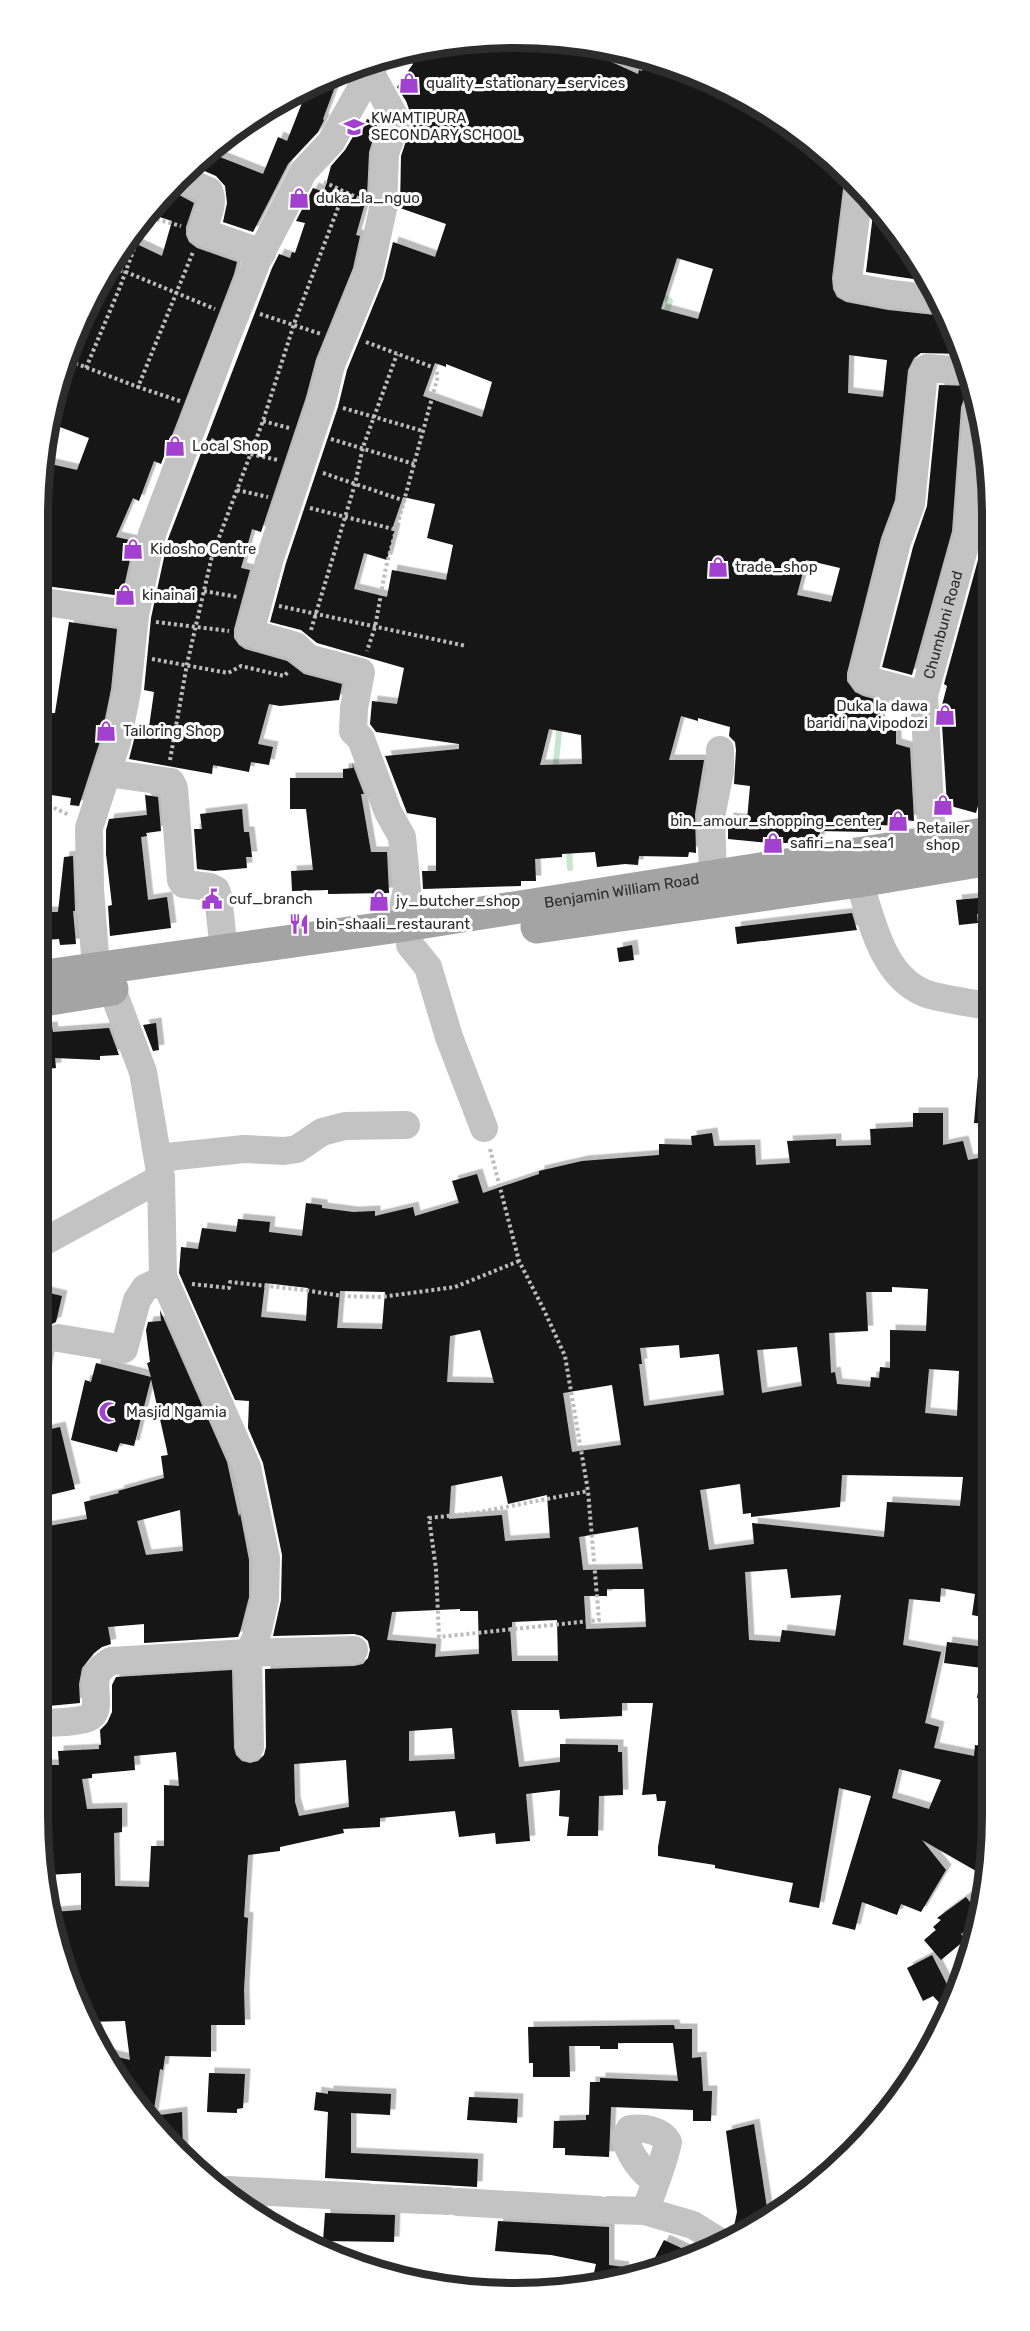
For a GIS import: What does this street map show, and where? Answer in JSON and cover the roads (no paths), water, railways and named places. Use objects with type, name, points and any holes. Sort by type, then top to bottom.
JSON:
[{"type":"main road","name":"Benjamin William Road","points":[[48,998],[104,979],[224,951],[404,935],[713,876],[982,834]]},
{"type":"main road","name":"Benjamin William Road","points":[[48,977],[104,979],[404,935],[859,881],[982,860]]},
{"type":"street","points":[[376,70],[397,121],[385,153],[383,209],[369,273],[331,365],[322,402],[270,558],[250,633],[296,646],[306,656],[361,672],[352,731],[361,739],[388,812],[402,837],[407,889],[404,935],[428,968],[449,1037],[484,1128]]},
{"type":"street","points":[[250,1747],[248,1653],[256,1638],[265,1599],[266,1558],[247,1467],[164,1278],[159,1168],[143,1072],[104,979],[90,889],[89,828],[117,742],[127,691],[135,617],[152,534],[262,253],[303,172],[331,142],[371,71]]},
{"type":"street","points":[[188,182],[211,194],[212,201],[202,232],[262,253]]},
{"type":"street","points":[[858,199],[849,286],[928,298]]},
{"type":"street","points":[[924,695],[867,680],[863,676],[897,542],[911,504],[924,372],[927,368],[959,370]]},
{"type":"street","name":"Chumbuni Road","points":[[932,841],[924,695],[968,534],[975,436]]},
{"type":"street","points":[[49,603],[135,617]]},
{"type":"street","points":[[713,876],[711,818],[720,771],[720,750]]},
{"type":"street","points":[[107,773],[171,782],[174,788],[181,880],[184,884],[210,887],[216,890],[224,951]]},
{"type":"street","points":[[859,881],[880,945],[902,979],[928,994],[982,1004]]},
{"type":"street","points":[[48,1239],[159,1168],[244,1149],[284,1151],[297,1149],[322,1132],[345,1126],[406,1125]]},
{"type":"street","points":[[58,1338],[124,1349],[137,1300],[145,1288],[164,1278]]},
{"type":"street","points":[[48,1723],[86,1719],[93,1715],[96,1708],[96,1677],[101,1667],[111,1660],[354,1650]]},
{"type":"street","points":[[645,2211],[656,2180]]},
{"type":"street","points":[[237,2191],[645,2211],[693,2225],[714,2238]]},
{"type":"waterway","points":[[658,293],[670,301],[665,317]]},
{"type":"waterway","points":[[555,771],[560,724]]},
{"type":"waterway","points":[[569,848],[570,868]]},
{"type":"place","name":"quality_stationary_services","points":[[409,83]]},
{"type":"place","name":"KWAMTIPURA SECONDARY SCHOOL","points":[[354,127]]},
{"type":"place","name":"duka_la_nguo","points":[[299,198]]},
{"type":"place","name":"Local Shop","points":[[175,446]]},
{"type":"place","name":"Kidosho Centre","points":[[133,549]]},
{"type":"place","name":"trade_shop","points":[[718,567]]},
{"type":"place","name":"kinainai","points":[[125,595]]},
{"type":"place","name":"Duka la dawa baridi na vipodozi","points":[[945,715]]},
{"type":"place","name":"Tailoring Shop","points":[[106,731]]},
{"type":"place","name":"Retailer shop","points":[[943,805]]},
{"type":"place","name":"bin_amour_shopping_center","points":[[898,821]]},
{"type":"place","name":"safiri_na_sea1","points":[[773,843]]},
{"type":"place","name":"cuf_branch","points":[[212,899]]},
{"type":"place","name":"jy_butcher_shop","points":[[379,901]]},
{"type":"place","name":"bin-shaali_restaurant","points":[[299,924]]},
{"type":"place","name":"Masjid Ngamia","points":[[109,1412]]}]
